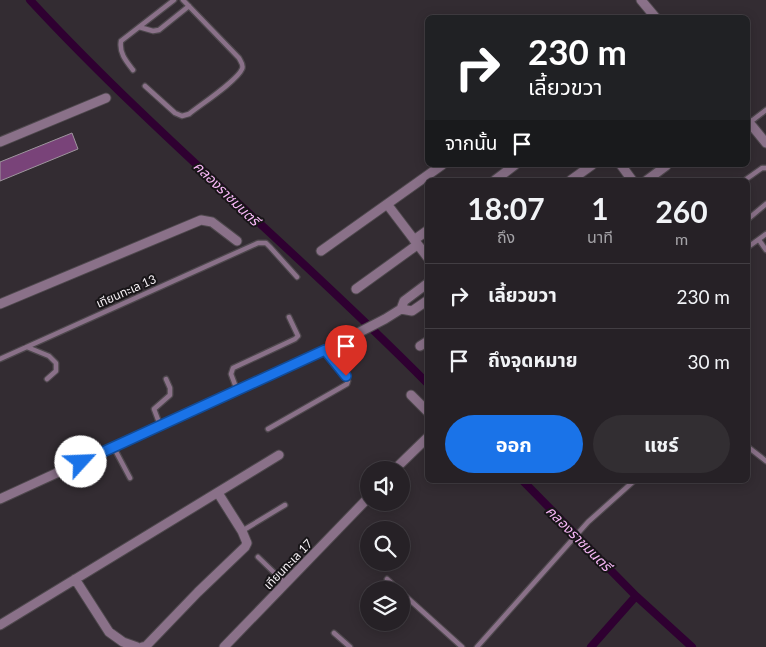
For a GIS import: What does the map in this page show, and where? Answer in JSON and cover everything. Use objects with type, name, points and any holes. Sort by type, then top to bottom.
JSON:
[{"type":"street","points":[[641,0],[654,15]]},
{"type":"street","points":[[0,142],[106,98]]},
{"type":"street","points":[[750,124],[766,143]]},
{"type":"street","points":[[321,250],[439,167]]},
{"type":"street","points":[[498,178],[512,167]]},
{"type":"street","points":[[574,178],[589,167]]},
{"type":"street","points":[[622,167],[631,178]]},
{"type":"street","points":[[649,178],[665,167]]},
{"type":"street","points":[[387,204],[425,254]]},
{"type":"street","points":[[0,304],[201,220],[212,222],[238,241]]},
{"type":"street","points":[[356,289],[425,233]]},
{"type":"street","points":[[401,310],[404,301],[425,285]]},
{"type":"street","points":[[0,499],[325,350],[401,310],[412,311],[425,302]]},
{"type":"street","points":[[420,346],[425,343]]},
{"type":"street","points":[[411,395],[425,409]]},
{"type":"street","points":[[403,461],[425,439]]},
{"type":"street","points":[[0,625],[279,455]]},
{"type":"street","points":[[142,647],[146,646],[247,543],[242,531],[218,493]]},
{"type":"street","name":"เทียนทะเล 17","points":[[224,647],[360,506]]},
{"type":"street","points":[[75,579],[109,632],[123,642],[137,647]]},
{"type":"lane","points":[[133,70],[122,55],[121,41],[174,0]]},
{"type":"lane","points":[[144,86],[175,113],[182,116],[189,114],[230,82],[242,70],[243,64],[239,58],[183,0]]},
{"type":"lane","points":[[139,27],[153,31],[159,30],[189,6]]},
{"type":"lane","points":[[750,121],[766,110]]},
{"type":"lane","points":[[749,178],[762,168],[766,168]]},
{"type":"lane","points":[[750,216],[766,204]]},
{"type":"lane","points":[[750,246],[766,234]]},
{"type":"lane","points":[[759,240],[766,250]]},
{"type":"lane","name":"เทียนทะเล 13","points":[[0,359],[192,272],[262,243],[266,243],[270,247],[297,278]]},
{"type":"lane","points":[[237,390],[230,374],[232,368],[296,339],[298,336],[289,317]]},
{"type":"lane","points":[[28,347],[49,356],[56,363],[56,371],[47,379]]},
{"type":"lane","points":[[268,429],[346,384],[348,381],[346,376],[325,350]]},
{"type":"lane","points":[[160,425],[154,409],[170,395],[170,388],[166,379]]},
{"type":"lane","points":[[113,446],[130,478]]},
{"type":"lane","points":[[750,449],[766,461]]},
{"type":"lane","points":[[477,647],[568,543],[588,522],[632,483]]},
{"type":"lane","points":[[242,531],[285,505]]},
{"type":"lane","points":[[258,557],[286,584]]},
{"type":"lane","points":[[410,600],[462,647]]},
{"type":"lane","points":[[334,633],[350,647]]},
{"type":"building","points":[[72,133],[78,149],[0,181],[0,162]]},
{"type":"waterway","name":"คลองราชมนตรี","points":[[30,0],[127,98],[329,287],[425,381]]},
{"type":"waterway","name":"คลองราชมนตรี","points":[[525,483],[636,596]]},
{"type":"waterway","name":"คลองราชมนตรี","points":[[591,647],[636,596],[692,647]]},
{"type":"route","points":[[81,462],[325,350],[346,376]]}]
